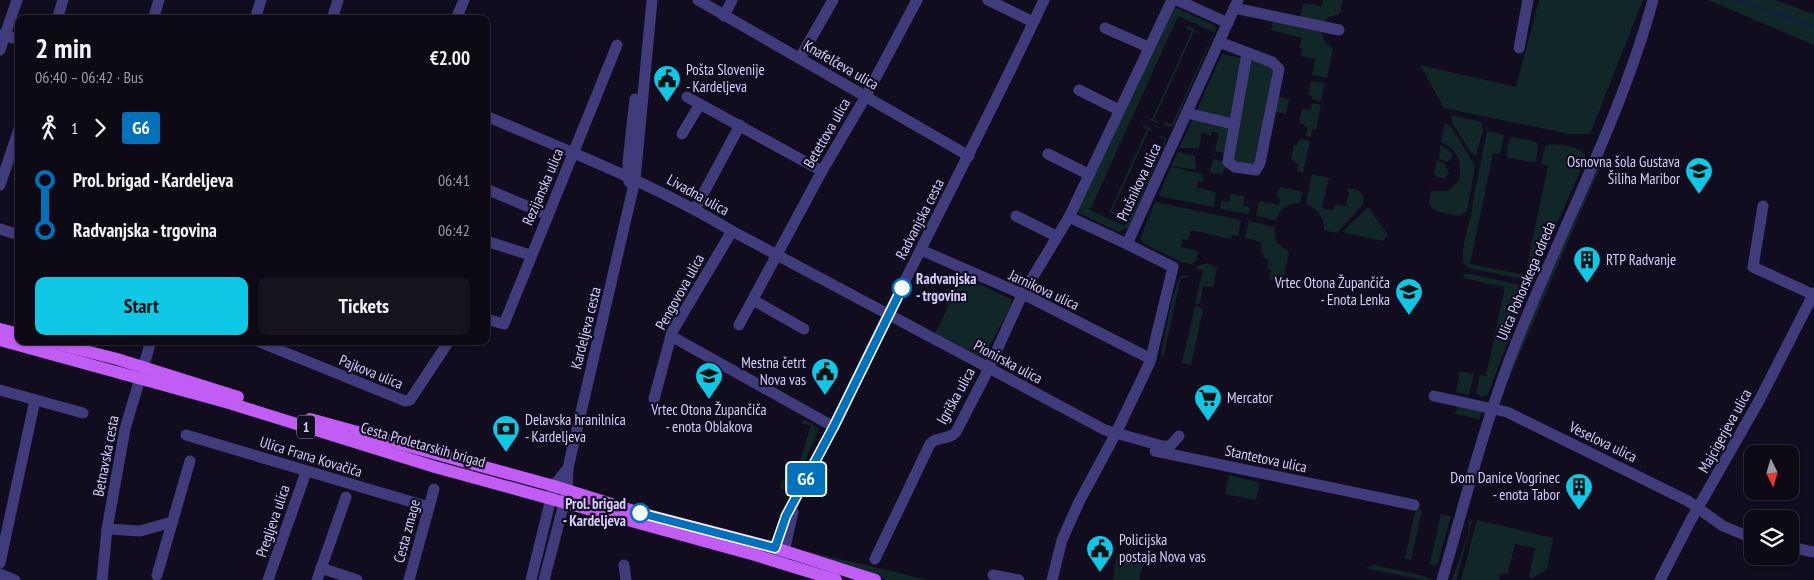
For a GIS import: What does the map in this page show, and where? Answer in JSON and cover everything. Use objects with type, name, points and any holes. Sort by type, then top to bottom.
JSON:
[{"type":"main road","points":[[0,329],[15,333]]},
{"type":"main road","name":"Cesta Proletarskih brigad","points":[[0,340],[15,344]]},
{"type":"main road","name":"Cesta Proletarskih brigad","points":[[21,345],[140,373]]},
{"type":"main road","name":"Cesta Proletarskih brigad","points":[[58,345],[229,403],[435,467],[552,492],[566,498],[778,556],[875,580]]},
{"type":"main road","name":"Cesta Proletarskih brigad","points":[[778,556],[836,580]]},
{"type":"street","points":[[0,50],[2,36],[17,0]]},
{"type":"street","points":[[57,15],[63,0]]},
{"type":"street","points":[[154,15],[159,0]]},
{"type":"street","points":[[256,15],[261,0]]},
{"type":"street","points":[[333,15],[338,0]]},
{"type":"street","points":[[458,15],[464,0]]},
{"type":"street","name":"Kardeljeva cesta","points":[[568,468],[632,194],[631,178],[646,0]]},
{"type":"street","name":"Kardeljeva cesta","points":[[631,178],[652,0]]},
{"type":"street","name":"Knafelčeva ulica","points":[[698,0],[969,156]]},
{"type":"street","points":[[724,16],[732,0]]},
{"type":"street","points":[[800,58],[833,0]]},
{"type":"street","name":"Betettova ulica","points":[[738,325],[822,171],[866,96],[917,0]]},
{"type":"street","points":[[988,0],[1033,22]]},
{"type":"street","name":"Radvanjska cesta","points":[[778,556],[786,516],[834,426],[888,314],[969,156],[1044,0]]},
{"type":"street","name":"Igriška ulica","points":[[875,559],[930,444],[934,440],[949,438],[956,432],[1022,295],[1069,217],[1148,47],[1172,0]]},
{"type":"street","points":[[1177,0],[1228,23]]},
{"type":"street","points":[[1519,48],[1528,0]]},
{"type":"street","name":"Ulica Pohorskega odreda","points":[[1442,580],[1492,408],[1528,313],[1610,125],[1634,65],[1653,0]]},
{"type":"street","points":[[1236,4],[1340,30]]},
{"type":"street","name":"Prušnikova ulica","points":[[1052,580],[1062,540],[1150,360],[1173,267],[1127,244],[1236,4]]},
{"type":"street","points":[[1105,28],[1148,47]]},
{"type":"street","points":[[2,36],[15,38]]},
{"type":"street","points":[[1219,42],[1272,62],[1278,69],[1258,169],[1249,170],[1228,164],[1233,124],[1247,54]]},
{"type":"street","name":"Rezijanska ulica","points":[[490,320],[504,324],[617,45]]},
{"type":"street","points":[[1079,90],[1120,110]]},
{"type":"street","points":[[687,97],[822,171]]},
{"type":"street","points":[[682,134],[700,104]]},
{"type":"street","points":[[1187,113],[1233,124]]},
{"type":"street","name":"Livadna ulica","points":[[490,118],[631,178],[695,209],[732,231],[888,314]]},
{"type":"street","points":[[695,209],[740,125]]},
{"type":"street","points":[[0,185],[15,141]]},
{"type":"street","points":[[1048,154],[1088,174]]},
{"type":"street","points":[[490,190],[548,215]]},
{"type":"street","name":"Majcigerjeva ulica","points":[[1660,580],[1760,399],[1814,294],[1753,266],[1763,206]]},
{"type":"street","points":[[1016,216],[1056,236]]},
{"type":"street","points":[[1069,217],[1127,244]]},
{"type":"street","points":[[0,229],[15,234]]},
{"type":"street","name":"Pengovova ulica","points":[[654,399],[671,336],[732,231]]},
{"type":"street","points":[[490,242],[530,256]]},
{"type":"street","name":"Jarnikova ulica","points":[[921,250],[1022,295],[1150,360]]},
{"type":"street","points":[[753,300],[804,329]]},
{"type":"street","name":"Pionirska ulica","points":[[888,314],[1113,438]]},
{"type":"street","points":[[671,336],[834,426]]},
{"type":"street","name":"Betnavska cesta","points":[[102,580],[107,529],[125,429],[150,345]]},
{"type":"street","name":"Pajkova ulica","points":[[267,345],[405,401],[410,400],[446,345]]},
{"type":"street","points":[[0,390],[83,413]]},
{"type":"street","points":[[1434,396],[1492,408]]},
{"type":"street","points":[[0,564],[35,400]]},
{"type":"street","name":"Veselova ulica","points":[[1492,408],[1507,412],[1699,507],[1723,526],[1744,535]]},
{"type":"street","name":"Ulica Frana Kovačiča","points":[[186,435],[429,507]]},
{"type":"street","points":[[1113,438],[1166,446],[1174,443],[1179,436]]},
{"type":"street","name":"Stantetova ulica","points":[[1113,438],[1414,505]]},
{"type":"street","points":[[157,575],[190,461]]},
{"type":"street","points":[[531,580],[552,492],[568,468]]},
{"type":"street","points":[[544,580],[566,498],[568,468]]},
{"type":"street","name":"Pregljeva ulica","points":[[268,580],[306,472]]},
{"type":"street","name":"Cesta zmage","points":[[409,580],[434,489]]},
{"type":"street","points":[[317,580],[346,497]]},
{"type":"street","points":[[107,529],[140,531],[172,522]]},
{"type":"street","points":[[1799,549],[1814,552]]},
{"type":"street","points":[[624,565],[626,580]]},
{"type":"street","points":[[321,568],[357,580]]},
{"type":"street","points":[[0,574],[15,580]]},
{"type":"street","points":[[993,575],[1019,580]]},
{"type":"green space","points":[[1323,0],[1343,0],[1340,14],[1328,17],[1324,22],[1300,17],[1303,3],[1321,6]]},
{"type":"green space","points":[[1539,0],[1643,0],[1590,134],[1570,134],[1444,108],[1420,65],[1516,87]]},
{"type":"green space","points":[[1708,0],[1775,0],[1814,14],[1814,45]]},
{"type":"green space","points":[[1172,6],[1214,25],[1216,29],[1174,125],[1170,127],[1164,124],[1165,122],[1172,124],[1214,32],[1178,16],[1090,210],[1125,226],[1165,140],[1159,137],[1160,135],[1165,138],[1166,141],[1128,228],[1119,232],[1075,211]]},
{"type":"green space","points":[[1273,22],[1321,32],[1325,42],[1333,49],[1327,78],[1312,75],[1315,59],[1301,56],[1303,49],[1299,48],[1302,38],[1271,30]]},
{"type":"green space","points":[[1189,26],[1200,33],[1194,31],[1154,120],[1159,122],[1156,123],[1146,117],[1152,119],[1192,31],[1185,28]]},
{"type":"green space","points":[[1222,54],[1244,59],[1231,118],[1196,112]]},
{"type":"green space","points":[[1254,60],[1276,68],[1256,166],[1237,165],[1231,157],[1251,61]]},
{"type":"green space","points":[[1311,81],[1325,83],[1321,101],[1312,99],[1312,96],[1308,95]]},
{"type":"green space","points":[[1276,96],[1289,99],[1286,114],[1273,111]]},
{"type":"green space","points":[[1312,103],[1321,105],[1316,130],[1312,129],[1311,137],[1306,136],[1308,127],[1299,123],[1302,109],[1311,110]]},
{"type":"green space","points":[[1451,115],[1481,122],[1483,131],[1476,155],[1471,153],[1452,122]]},
{"type":"green space","points":[[1194,117],[1229,126],[1227,154],[1215,151],[1219,133],[1212,131],[1211,136],[1202,132],[1199,148],[1179,148]]},
{"type":"green space","points":[[1445,123],[1452,128],[1475,166],[1467,211],[1459,216],[1436,211],[1429,204],[1431,191],[1448,191],[1459,181],[1460,168],[1458,157],[1452,149],[1441,142]]},
{"type":"green space","points":[[1145,125],[1154,131],[1149,130],[1112,211],[1118,214],[1115,215],[1104,208],[1110,211],[1147,129],[1142,127]]},
{"type":"green space","points":[[1487,131],[1504,135],[1500,154],[1493,154],[1470,264],[1525,275],[1548,166],[1541,164],[1545,146],[1566,146],[1582,151],[1585,154],[1585,160],[1532,281],[1469,268],[1463,262],[1464,247]]},
{"type":"green space","points":[[1512,137],[1533,141],[1538,144],[1536,163],[1507,157],[1508,143]]},
{"type":"green space","points":[[1299,139],[1310,141],[1303,173],[1297,171],[1298,164],[1291,159],[1294,145],[1297,146]]},
{"type":"green space","points":[[1440,145],[1451,152],[1452,157],[1448,162],[1439,159]]},
{"type":"green space","points":[[1178,152],[1195,156],[1196,170],[1171,166]]},
{"type":"green space","points":[[1213,159],[1226,162],[1223,174],[1210,173]]},
{"type":"green space","points":[[1437,160],[1445,164],[1449,174],[1445,178],[1434,174]]},
{"type":"green space","points":[[1599,161],[1602,163],[1502,395],[1520,345]]},
{"type":"green space","points":[[1171,167],[1203,174],[1203,182],[1198,181],[1197,188],[1216,192],[1214,207],[1158,196]]},
{"type":"green space","points":[[1312,174],[1329,178],[1322,208],[1333,210],[1335,204],[1346,206],[1348,188],[1358,190],[1364,198],[1363,204],[1337,233],[1324,230],[1320,214],[1306,204]]},
{"type":"green space","points":[[1280,187],[1303,192],[1300,203],[1285,207],[1276,220],[1256,216],[1259,201],[1279,205],[1280,197],[1276,196]]},
{"type":"green space","points":[[1231,194],[1245,196],[1243,206],[1250,207],[1249,214],[1220,209],[1221,201],[1229,202]]},
{"type":"green space","points":[[1155,202],[1241,220],[1238,236],[1232,235],[1231,239],[1191,230],[1188,240],[1183,239],[1181,247],[1198,251],[1196,260],[1191,264],[1181,262],[1145,244],[1140,239]]},
{"type":"green space","points":[[1368,207],[1388,235],[1383,241],[1342,232]]},
{"type":"green space","points":[[1249,221],[1274,227],[1276,241],[1289,253],[1283,282],[1269,279],[1271,270],[1267,268],[1269,260],[1263,258],[1264,253],[1260,252],[1262,242],[1245,238]]},
{"type":"green space","points":[[1208,263],[1217,268],[1213,287],[1203,286],[1200,304],[1195,303],[1203,270],[1196,269],[1197,266]]},
{"type":"green space","points":[[1465,273],[1529,287],[1488,394],[1482,397],[1476,393],[1480,375],[1486,376],[1505,287],[1463,278]]},
{"type":"green space","points":[[1182,275],[1188,276],[1188,278],[1181,277],[1163,358],[1161,354],[1170,312],[1176,288],[1179,279]]},
{"type":"green space","points":[[963,276],[1011,299],[1011,306],[983,358],[935,333]]},
{"type":"green space","points":[[1195,306],[1203,309],[1191,365],[1182,363]]},
{"type":"green space","points":[[1460,371],[1474,374],[1469,395],[1456,392]]},
{"type":"green space","points":[[1458,406],[1481,411],[1482,413],[1479,419],[1455,414]]},
{"type":"green space","points":[[804,419],[819,429],[791,492],[780,488],[782,479],[794,481],[811,425],[802,424]]},
{"type":"green space","points":[[1229,475],[1260,483],[1256,500],[1225,494]]},
{"type":"green space","points":[[1416,508],[1422,510],[1411,560],[1405,558]]},
{"type":"green space","points":[[1441,514],[1451,516],[1437,565],[1430,564]]},
{"type":"green space","points":[[1469,519],[1472,521],[1456,580],[1452,580],[1468,534]]},
{"type":"green space","points":[[1477,520],[1553,538],[1547,570],[1531,579],[1529,576],[1535,548],[1515,544],[1508,573],[1500,574],[1499,580],[1461,580]]},
{"type":"green space","points":[[808,551],[926,580],[887,580],[803,552]]},
{"type":"green space","points":[[1117,554],[1144,559],[1139,580],[1113,580]]},
{"type":"green space","points":[[1373,565],[1424,576],[1432,580],[1423,580],[1366,568]]},
{"type":"water","points":[[1736,0],[1743,0],[1804,22],[1814,26],[1814,29]]},
{"type":"bus line","name":"G6","points":[[640,513],[775,548],[786,516],[834,426],[880,328],[902,288]]},
{"type":"place","name":"Pošta Slovenije - Kardeljeva","points":[[667,103]]},
{"type":"place","name":"Osnovna šola Gustava Šiliha Maribor","points":[[1699,195]]},
{"type":"place","name":"RTP Radvanje","points":[[1587,284]]},
{"type":"place","name":"Radvanjska - trgovina","points":[[902,288]]},
{"type":"place","name":"Vrtec Otona Župančiča - Enota Lenka","points":[[1409,316]]},
{"type":"place","name":"Mestna četrt Nova vas","points":[[825,396]]},
{"type":"place","name":"Vrtec Otona Župančiča - enota Oblakova","points":[[709,400]]},
{"type":"place","name":"Mercator","points":[[1208,422]]},
{"type":"place","name":"Delavska hranilnica - Kardeljeva","points":[[506,453]]},
{"type":"place","name":"Dom Danice Vogrinec - enota Tabor","points":[[1579,511]]},
{"type":"place","name":"Prol. brigad - Kardeljeva","points":[[640,513]]},
{"type":"place","name":"Policijska postaja Nova vas","points":[[1100,573]]}]
